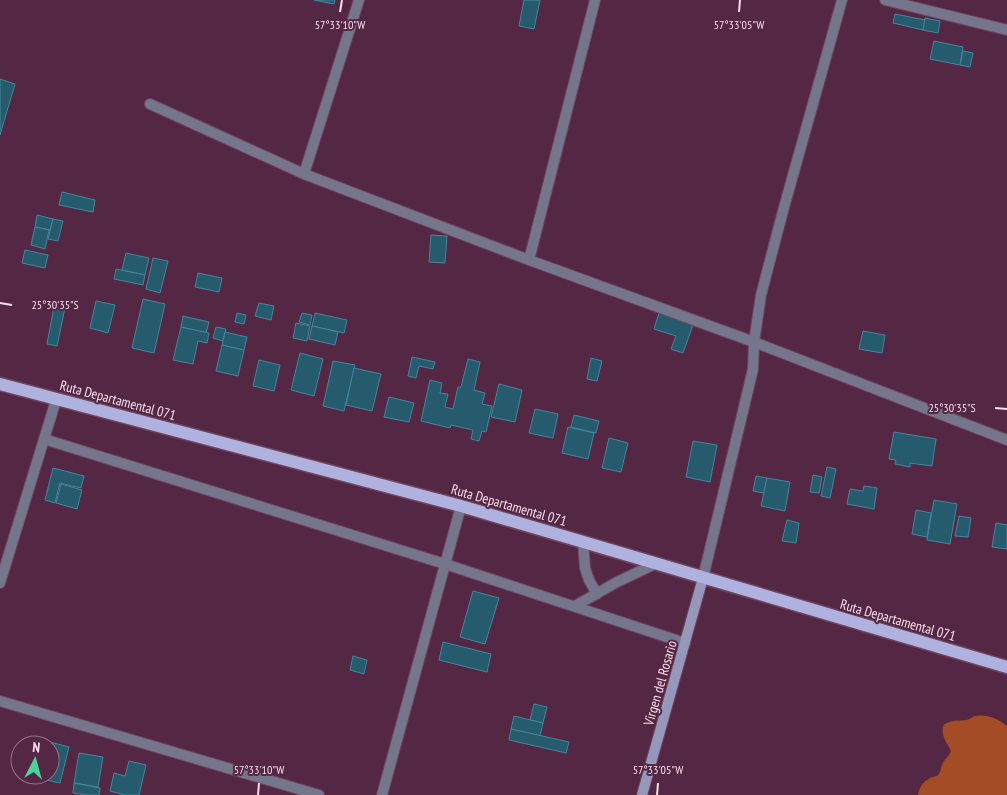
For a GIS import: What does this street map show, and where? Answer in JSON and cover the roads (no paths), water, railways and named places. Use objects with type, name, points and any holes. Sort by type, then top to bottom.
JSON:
[{"type":"main road","name":"Ruta Departamental 071","points":[[0,384],[461,506],[1007,667]]},
{"type":"street","points":[[304,174],[359,0]]},
{"type":"street","points":[[529,260],[595,0]]},
{"type":"street","points":[[703,578],[750,386],[761,295],[842,0]]},
{"type":"street","points":[[885,0],[1007,30]]},
{"type":"street","points":[[150,104],[304,174],[529,260],[754,342],[1007,440]]},
{"type":"street","points":[[0,583],[56,400]]},
{"type":"street","points":[[44,439],[445,564],[685,642]]},
{"type":"street","points":[[382,795],[461,506]]},
{"type":"street","points":[[583,542],[585,568],[597,594]]},
{"type":"street","points":[[574,606],[617,582],[655,564]]},
{"type":"street","name":"Virgen del Rosario","points":[[642,795],[703,578]]},
{"type":"street","points":[[0,701],[319,795]]}]
